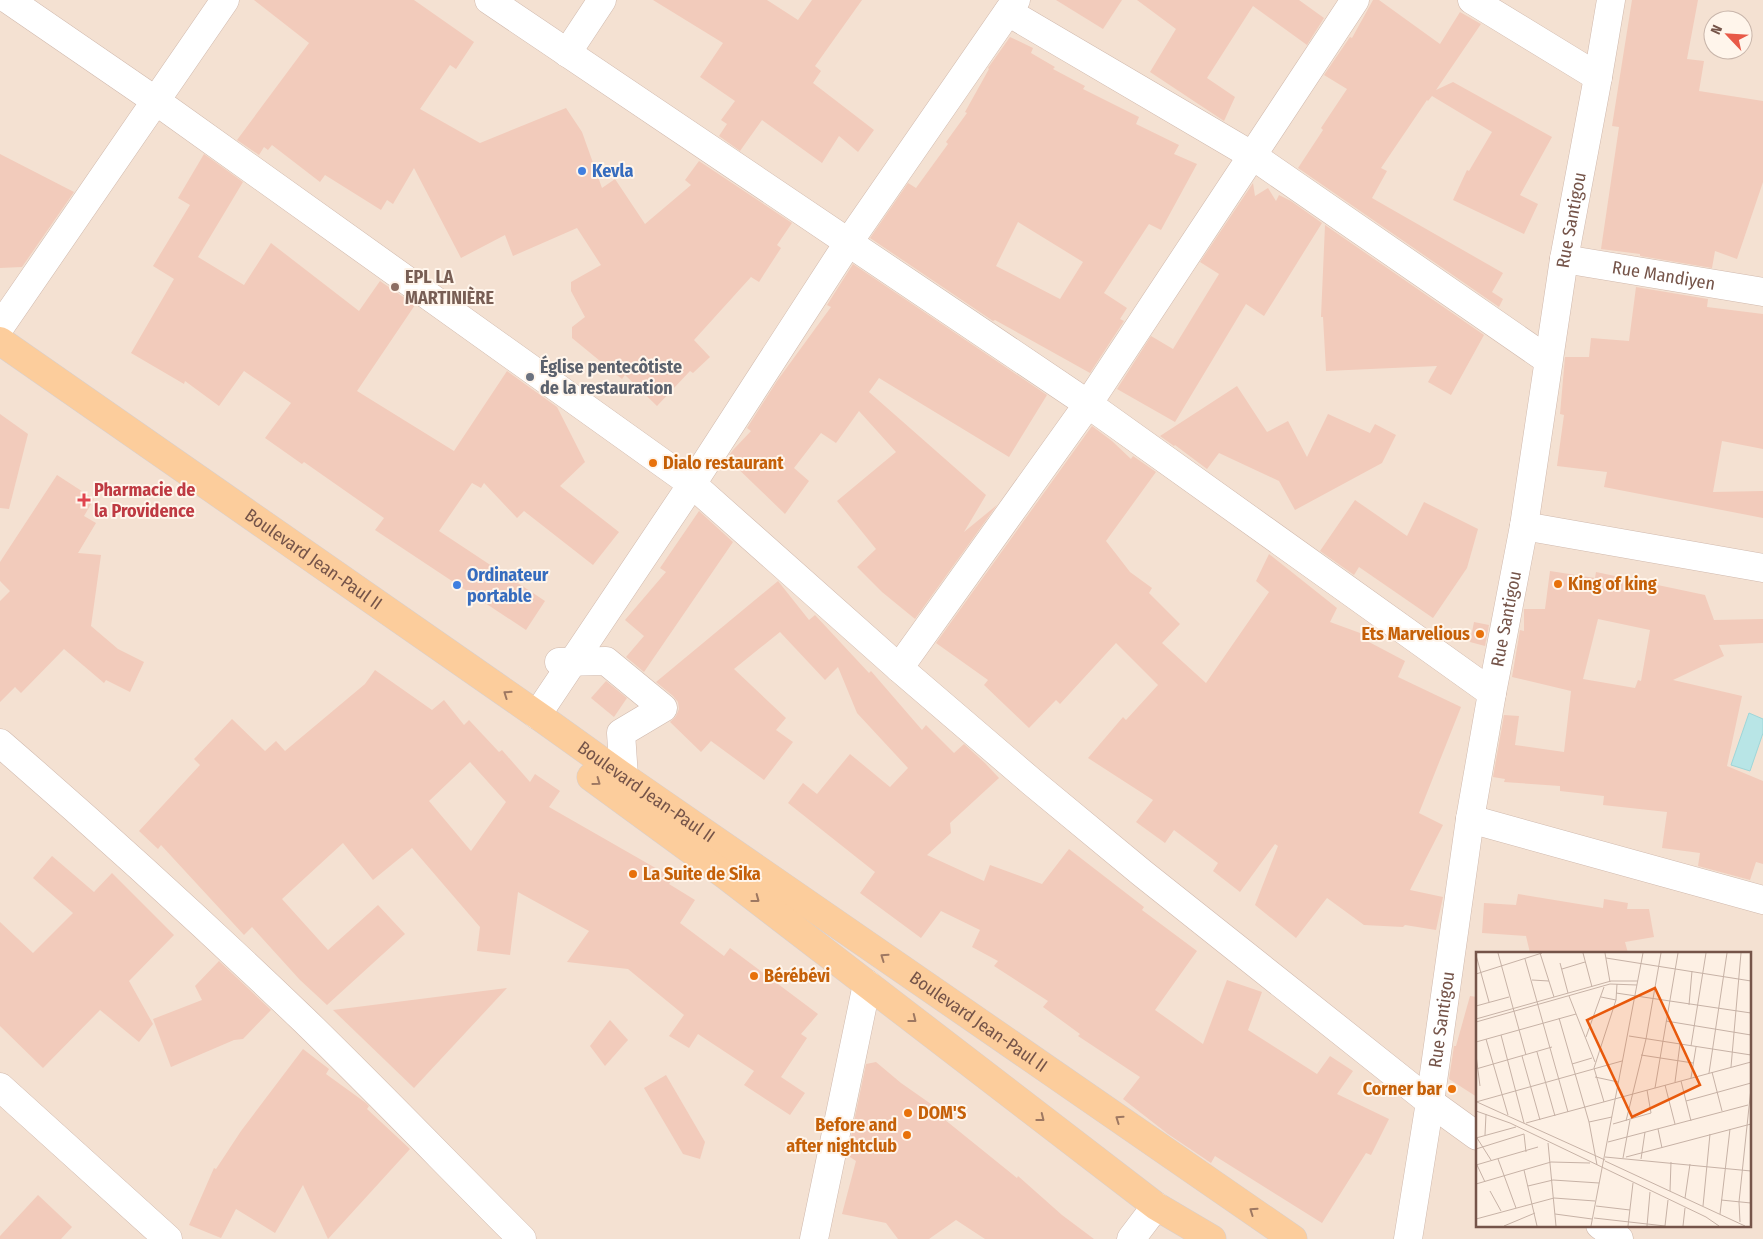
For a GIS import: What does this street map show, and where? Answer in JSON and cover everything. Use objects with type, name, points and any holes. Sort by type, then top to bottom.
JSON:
[{"type":"main road","name":"Boulevard Jean-Paul II","points":[[0,341],[624,777],[1293,1239]]},
{"type":"main road","name":"Boulevard Jean-Paul II","points":[[0,359],[504,714],[725,875],[1156,1206],[1212,1239]]},
{"type":"street","points":[[9,0],[156,101],[692,484],[899,668],[1032,782],[1136,868],[1430,1102],[1476,1135]]},
{"type":"street","points":[[0,327],[225,0]]},
{"type":"street","points":[[489,0],[1088,404],[1492,693]]},
{"type":"street","points":[[567,53],[602,0]]},
{"type":"street","points":[[899,668],[1088,404],[1355,0]]},
{"type":"street","points":[[1472,0],[1598,76]]},
{"type":"street","name":"Rue Santigou","points":[[1408,1239],[1430,1102],[1470,819],[1524,526],[1564,259],[1611,0]]},
{"type":"street","points":[[540,717],[848,243],[1012,6],[1253,156],[1548,360]]},
{"type":"street","name":"Rue Mandiyen","points":[[1564,259],[1763,292]]},
{"type":"street","points":[[1524,526],[1763,568]]},
{"type":"street","points":[[540,717],[552,662],[606,661],[663,708],[621,733],[624,777]]},
{"type":"street","points":[[0,743],[128,857],[303,1020],[522,1239]]},
{"type":"street","points":[[1470,819],[1763,900]]},
{"type":"street","points":[[814,1239],[867,984]]},
{"type":"street","points":[[0,1087],[168,1239]]},
{"type":"street","points":[[1131,1239],[1156,1206]]},
{"type":"street","points":[[1601,1226],[1619,1239]]},
{"type":"shaded area","points":[[0,0],[1763,0],[1763,1239],[0,1239]]},
{"type":"water","points":[[1749,713],[1763,719],[1763,733],[1750,771],[1731,765]]},
{"type":"building","points":[[254,0],[414,0],[474,42],[456,69],[450,65],[420,109],[480,143],[566,108],[582,132],[602,188],[615,179],[645,224],[691,185],[685,180],[699,161],[792,223],[777,245],[781,248],[759,282],[751,277],[694,340],[710,357],[693,373],[690,371],[657,406],[625,375],[622,379],[572,338],[572,327],[585,317],[571,291],[571,282],[601,265],[577,228],[513,256],[505,235],[461,258],[414,168],[393,204],[387,200],[381,210],[325,175],[320,182],[272,145],[268,150],[264,147],[259,155],[237,140],[309,43]]},
{"type":"building","points":[[653,0],[767,0],[798,20],[812,0],[862,0],[815,66],[821,71],[813,83],[874,130],[858,152],[839,136],[822,163],[762,120],[740,151],[719,136],[727,124],[721,120],[735,101],[700,77],[723,43]]},
{"type":"building","points":[[1056,0],[1122,0],[1103,29]]},
{"type":"building","points":[[1137,0],[1299,0],[1324,18],[1307,45],[1253,6],[1207,78],[1235,97],[1224,121],[1150,72],[1176,29]]},
{"type":"building","points":[[1373,0],[1379,0],[1440,44],[1460,12],[1481,24],[1436,90],[1453,82],[1552,137],[1520,195],[1538,204],[1524,234],[1453,200],[1467,170],[1469,171],[1492,132],[1432,96],[1427,100],[1381,168],[1387,171],[1372,198],[1503,273],[1492,292],[1503,299],[1499,307],[1298,168],[1323,130],[1321,128],[1347,89],[1324,75],[1350,37],[1352,38]]},
{"type":"building","points":[[1632,0],[1698,0],[1687,59],[1704,61],[1699,91],[1763,101],[1763,182],[1737,259],[1715,251],[1712,268],[1640,256],[1640,254],[1601,249],[1619,127],[1612,126]]},
{"type":"building","points":[[1010,37],[1033,48],[1031,53],[1055,67],[1053,69],[1085,86],[1083,89],[1139,117],[1136,124],[1179,145],[1174,154],[1197,164],[1161,230],[1149,224],[1104,293],[1127,308],[1120,319],[1124,321],[1090,373],[995,320],[993,321],[870,238],[908,183],[916,188],[948,144],[946,142],[967,113],[965,112],[988,68]],"holes":[[[1018,222],[1083,262],[1060,299],[996,266]]]},
{"type":"building","points":[[0,154],[74,192],[22,267],[0,268]]},
{"type":"building","points":[[204,154],[243,182],[198,257],[244,285],[271,243],[359,311],[380,281],[415,305],[357,391],[454,451],[507,371],[557,407],[585,462],[560,486],[619,532],[593,565],[524,511],[517,518],[484,483],[481,488],[472,483],[439,531],[545,601],[526,630],[375,530],[384,518],[304,462],[302,464],[265,438],[291,403],[244,371],[219,406],[185,381],[184,384],[131,353],[174,279],[153,266],[190,205],[178,198]]},
{"type":"building","points":[[1253,183],[1255,196],[1268,188],[1276,201],[1279,195],[1291,201],[1322,223],[1264,316],[1246,304],[1175,422],[1117,389],[1151,336],[1173,349],[1219,274],[1200,262]]},
{"type":"building","points":[[1325,225],[1484,335],[1451,395],[1428,382],[1437,366],[1326,371],[1323,317],[1321,317]]},
{"type":"building","points":[[853,264],[1047,395],[1009,457],[879,378],[869,392],[986,495],[964,532],[997,505],[915,619],[882,592],[857,567],[876,549],[837,501],[896,452],[859,411],[836,443],[821,433],[794,468],[809,481],[785,514],[727,458],[751,431],[747,428],[777,381],[831,307],[827,305]]},
{"type":"building","points":[[1636,287],[1708,299],[1707,307],[1763,314],[1763,449],[1722,441],[1713,492],[1763,491],[1763,518],[1604,487],[1607,472],[1557,466],[1564,415],[1560,414],[1565,357],[1589,357],[1591,338],[1629,341]]},
{"type":"building","points":[[1237,386],[1267,432],[1288,421],[1307,457],[1328,414],[1370,433],[1375,424],[1396,435],[1382,463],[1295,510],[1279,481],[1219,453],[1207,469],[1160,436]]},
{"type":"building","points":[[0,414],[28,434],[9,509],[0,508]]},
{"type":"building","points":[[1092,426],[1131,459],[1133,456],[1156,472],[1106,541],[1130,572],[1152,588],[1149,593],[1180,624],[1162,643],[1206,683],[1269,592],[1256,581],[1269,554],[1337,608],[1330,622],[1371,637],[1369,642],[1405,661],[1398,677],[1461,707],[1419,813],[1443,825],[1410,890],[1443,897],[1436,930],[1405,925],[1403,927],[1364,925],[1327,898],[1296,938],[1255,905],[1278,846],[1275,844],[1240,892],[1213,871],[1218,863],[1174,830],[1165,843],[1136,822],[1153,800],[1088,758],[1123,717],[1126,720],[1158,685],[1116,643],[1060,704],[1056,700],[1029,728],[984,685],[988,680],[936,643]]},
{"type":"building","points":[[57,475],[94,499],[84,516],[96,523],[78,553],[101,555],[91,626],[118,649],[144,662],[130,692],[106,680],[104,683],[64,649],[21,693],[15,687],[0,702],[0,601],[10,591],[0,581],[0,562]]},
{"type":"building","points":[[1355,500],[1407,536],[1424,502],[1478,529],[1467,568],[1433,618],[1359,567],[1354,575],[1320,551]]},
{"type":"building","points":[[699,511],[733,542],[644,672],[626,657],[644,636],[625,620],[666,572],[660,568]]},
{"type":"building","points":[[1550,571],[1595,578],[1596,572],[1705,595],[1714,620],[1763,619],[1763,643],[1719,645],[1724,656],[1673,680],[1742,696],[1727,766],[1763,781],[1763,864],[1756,862],[1750,880],[1698,866],[1700,853],[1662,848],[1667,812],[1603,805],[1604,796],[1560,791],[1560,786],[1504,782],[1505,779],[1493,777],[1504,715],[1519,716],[1515,745],[1564,752],[1571,691],[1512,677],[1520,630],[1524,631],[1524,609],[1545,609]],"holes":[[[1598,619],[1650,630],[1641,681],[1638,680],[1635,688],[1583,679]]]},
{"type":"building","points":[[778,581],[809,620],[815,615],[869,673],[871,671],[922,730],[926,725],[954,753],[964,744],[999,778],[950,823],[951,833],[927,855],[984,881],[990,865],[1042,884],[1069,849],[1144,907],[1142,910],[1197,951],[1155,1010],[1203,1044],[1227,980],[1262,992],[1248,1030],[1317,1074],[1330,1056],[1353,1071],[1337,1094],[1389,1119],[1371,1155],[1366,1153],[1322,1223],[1215,1156],[1211,1163],[1168,1134],[1123,1099],[1140,1077],[1078,1036],[1080,1034],[1043,1007],[1048,1001],[994,966],[998,961],[972,947],[980,930],[941,911],[921,938],[860,893],[875,872],[788,803],[803,783],[817,794],[850,754],[890,787],[908,768],[857,713],[838,667],[825,680],[780,632],[734,669],[786,718],[776,730],[793,742],[764,780],[711,741],[701,752],[670,722],[676,716],[679,709],[678,702],[656,682]]},
{"type":"building","points":[[1474,622],[1489,625],[1485,646],[1470,642]]},
{"type":"building","points":[[375,670],[432,710],[444,700],[464,725],[469,720],[499,752],[502,750],[530,782],[535,774],[560,791],[549,807],[673,878],[669,884],[695,900],[680,923],[724,956],[730,948],[818,1014],[801,1034],[807,1038],[781,1077],[805,1093],[790,1115],[744,1085],[754,1071],[698,1034],[689,1048],[669,1036],[684,1015],[628,969],[567,962],[589,931],[518,892],[510,955],[477,951],[480,927],[412,848],[373,880],[343,843],[282,899],[328,950],[378,905],[405,934],[327,1005],[300,980],[252,927],[244,935],[161,845],[158,849],[139,831],[200,765],[194,759],[232,719],[265,751],[276,741],[285,751],[365,684]],"holes":[[[470,762],[506,802],[471,851],[429,801]]]},
{"type":"building","points":[[606,681],[627,698],[614,717],[591,698]]},
{"type":"building","points":[[52,856],[94,892],[112,873],[174,935],[129,981],[153,1024],[139,1042],[100,1010],[43,1068],[0,1026],[0,922],[33,953],[73,913],[33,878]]},
{"type":"building","points":[[1518,894],[1603,908],[1604,899],[1628,903],[1627,909],[1649,909],[1654,937],[1625,942],[1628,952],[1530,952],[1526,936],[1482,933],[1484,903],[1516,905]]},
{"type":"building","points":[[219,961],[271,1010],[243,1039],[234,1040],[171,1067],[153,1019],[202,1000],[195,986]]},
{"type":"building","points":[[507,988],[414,1088],[333,1010]]},
{"type":"building","points":[[1470,996],[1476,997],[1476,1096],[1449,1079],[1454,1046],[1456,1046]]},
{"type":"building","points":[[610,1020],[628,1040],[605,1066],[590,1046]]},
{"type":"building","points":[[303,1049],[329,1069],[326,1074],[366,1103],[369,1106],[367,1109],[410,1149],[328,1239],[303,1185],[275,1233],[236,1209],[221,1238],[189,1225],[214,1168],[216,1169],[241,1131]]},
{"type":"building","points":[[876,1062],[901,1083],[941,1111],[939,1115],[1017,1178],[1018,1176],[1062,1215],[1094,1239],[985,1239],[956,1220],[929,1239],[898,1239],[886,1223],[842,1214],[856,1161],[847,1155],[866,1064]]},
{"type":"building","points":[[666,1075],[705,1142],[700,1159],[683,1154],[644,1088]]},
{"type":"building","points":[[38,1195],[72,1227],[61,1239],[0,1239],[0,1236]]},
{"type":"place","name":"Kevla","points":[[582,171]]},
{"type":"place","name":"EPL LA MARTINIÈRE","points":[[395,287]]},
{"type":"place","name":"Église pentecôtiste de la restauration","points":[[530,377]]},
{"type":"place","name":"Dialo restaurant","points":[[653,463]]},
{"type":"place","name":"Pharmacie de la Providence","points":[[84,500]]},
{"type":"place","name":"King of king","points":[[1558,584]]},
{"type":"place","name":"Ordinateur portable","points":[[457,585]]},
{"type":"place","name":"Ets Marvelious","points":[[1480,634]]},
{"type":"place","name":"La Suite de Sika","points":[[633,874]]},
{"type":"place","name":"Bérébévi","points":[[754,976]]},
{"type":"place","name":"Corner bar","points":[[1452,1089]]},
{"type":"place","name":"DOM'S","points":[[908,1113]]},
{"type":"place","name":"Before and after nightclub","points":[[907,1135]]}]
